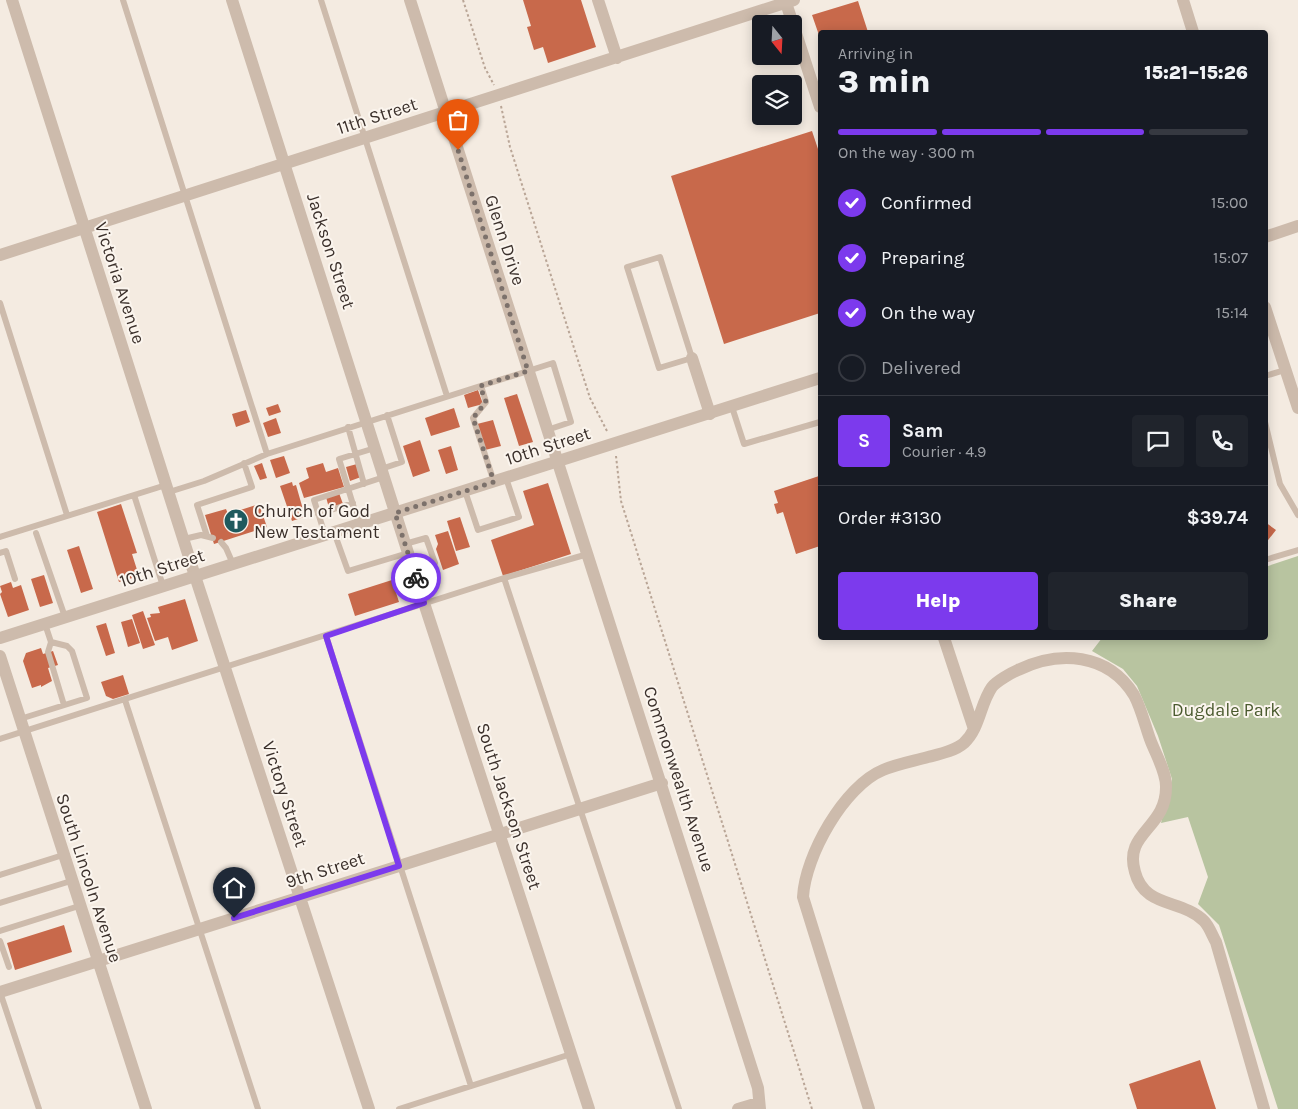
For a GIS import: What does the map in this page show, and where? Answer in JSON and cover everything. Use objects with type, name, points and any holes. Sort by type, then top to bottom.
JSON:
[{"type":"street","name":"Victoria Avenue","points":[[12,0],[196,576]]},
{"type":"street","name":"Jackson Street","points":[[232,0],[395,513]]},
{"type":"street","name":"Glenn Drive","points":[[410,0],[558,462]]},
{"type":"street","points":[[598,0],[617,58]]},
{"type":"street","points":[[1183,0],[1192,30]]},
{"type":"street","name":"11th Street","points":[[0,255],[617,58],[788,1]]},
{"type":"street","points":[[788,1],[791,15]]},
{"type":"street","points":[[802,52],[818,101]]},
{"type":"street","points":[[1268,236],[1298,226]]},
{"type":"street","points":[[1268,316],[1298,408]]},
{"type":"street","points":[[692,358],[710,414]]},
{"type":"street","name":"10th Street","points":[[0,638],[818,379]]},
{"type":"street","name":"Commonwealth Avenue","points":[[558,462],[662,782],[758,1088],[759,1106]]},
{"type":"street","name":"South Jackson Street","points":[[395,513],[589,1109]]},
{"type":"street","name":"Victory Street","points":[[196,576],[369,1109]]},
{"type":"street","points":[[945,640],[974,729]]},
{"type":"street","name":"South Lincoln Avenue","points":[[0,656],[146,1109]]},
{"type":"street","points":[[869,1109],[803,896],[804,881],[813,856],[841,807],[864,783],[883,770],[946,753],[964,743],[974,729],[992,687],[1018,670],[1064,656],[1106,666],[1121,678],[1135,696],[1166,783],[1166,801],[1159,817],[1136,843],[1132,859],[1135,874],[1144,889],[1154,899],[1190,911],[1206,922],[1216,942],[1264,1109]]},
{"type":"street","name":"9th Street","points":[[0,992],[662,782]]},
{"type":"street","points":[[738,1109],[759,1106]]},
{"type":"lane","points":[[123,0],[267,454]]},
{"type":"lane","points":[[322,0],[447,396]]},
{"type":"lane","points":[[660,257],[692,358],[660,368],[627,267],[660,257]]},
{"type":"lane","points":[[0,303],[67,515]]},
{"type":"lane","points":[[0,537],[134,495],[204,481],[267,454],[553,363],[571,422],[547,430]]},
{"type":"lane","points":[[1268,375],[1286,370]]},
{"type":"lane","points":[[465,491],[478,530],[519,517],[500,480],[473,418],[486,402],[480,386]]},
{"type":"lane","points":[[732,406],[744,444],[818,423]]},
{"type":"lane","points":[[386,415],[402,462],[364,484],[314,500],[318,514],[348,571],[407,549],[426,538],[435,563],[414,570]]},
{"type":"lane","points":[[348,427],[364,484]]},
{"type":"lane","points":[[1268,434],[1280,484],[1298,515]]},
{"type":"lane","points":[[359,524],[339,459],[375,448]]},
{"type":"lane","points":[[184,539],[210,537],[197,504],[252,487],[244,463]]},
{"type":"lane","points":[[134,495],[163,586]]},
{"type":"lane","points":[[318,514],[353,503]]},
{"type":"lane","points":[[36,533],[65,617]]},
{"type":"lane","points":[[221,542],[226,548],[233,564]]},
{"type":"lane","points":[[1268,559],[1298,550]]},
{"type":"lane","points":[[0,553],[6,551],[15,579]]},
{"type":"lane","points":[[21,725],[125,700],[424,603],[588,554]]},
{"type":"lane","points":[[504,578],[679,1109]]},
{"type":"lane","points":[[45,624],[51,642],[48,652],[64,705]]},
{"type":"lane","points":[[326,636],[471,1086]]},
{"type":"lane","points":[[0,739],[21,725],[64,705],[88,698],[72,651],[67,646],[51,642]]},
{"type":"lane","points":[[125,700],[258,1109]]},
{"type":"lane","points":[[0,874],[63,854]]},
{"type":"lane","points":[[0,903],[71,881]]},
{"type":"lane","points":[[0,931],[79,906]]},
{"type":"lane","points":[[0,941],[9,967]]},
{"type":"lane","points":[[0,992],[39,1109]]},
{"type":"lane","points":[[399,1109],[571,1054]]},
{"type":"path","points":[[463,0],[485,68],[496,89]]},
{"type":"path","points":[[500,104],[510,147],[590,398],[608,433]]},
{"type":"path","points":[[615,455],[621,501],[812,1109]]},
{"type":"green space","name":"Dugdale Park","points":[[1298,556],[1298,1109],[1278,1109],[1219,925],[1198,904],[1208,877],[1188,817],[1161,823],[1172,779],[1158,736],[1137,686],[1123,669],[1092,651],[1100,640],[1268,640],[1268,566]]},
{"type":"building","points":[[523,0],[581,0],[596,47],[548,63],[543,47],[534,50],[527,27],[531,26]]},
{"type":"building","points":[[858,1],[867,30],[818,30],[818,32],[812,15]]},
{"type":"building","points":[[812,131],[818,149],[818,314],[724,344],[671,176]]},
{"type":"building","points":[[478,390],[483,404],[468,408],[464,395]]},
{"type":"building","points":[[517,394],[533,442],[519,446],[504,398]]},
{"type":"building","points":[[278,404],[281,412],[269,416],[266,408]]},
{"type":"building","points":[[454,408],[460,427],[431,436],[425,418]]},
{"type":"building","points":[[246,410],[250,422],[236,427],[232,414]]},
{"type":"building","points":[[276,418],[281,433],[268,437],[263,423]]},
{"type":"building","points":[[493,420],[501,446],[485,450],[477,424]]},
{"type":"building","points":[[420,440],[430,471],[413,477],[403,446]]},
{"type":"building","points":[[451,446],[458,470],[446,474],[438,450]]},
{"type":"building","points":[[284,456],[290,473],[276,478],[270,460]]},
{"type":"building","points":[[262,463],[267,478],[260,480],[254,466]]},
{"type":"building","points":[[323,463],[326,472],[338,468],[344,487],[304,498],[299,483],[309,478],[306,468]]},
{"type":"building","points":[[357,464],[361,477],[350,481],[346,467]]},
{"type":"building","points":[[818,476],[818,547],[796,554],[783,512],[777,514],[774,504],[778,503],[774,491]]},
{"type":"building","points":[[292,482],[293,486],[296,485],[304,517],[292,521],[280,486]]},
{"type":"building","points":[[548,483],[571,554],[503,576],[491,540],[534,525],[523,491]]},
{"type":"building","points":[[339,493],[343,504],[329,508],[326,497]]},
{"type":"building","points":[[121,504],[137,553],[132,554],[139,576],[119,582],[97,512]]},
{"type":"building","name":"Church of God New Testament","points":[[259,504],[267,527],[214,544],[205,515],[226,509],[228,514]]},
{"type":"building","points":[[460,517],[470,547],[456,551],[447,521]]},
{"type":"building","points":[[1268,524],[1276,530],[1268,540]]},
{"type":"building","points":[[448,531],[459,564],[443,570],[436,549],[438,544],[435,535]]},
{"type":"building","points":[[79,546],[93,589],[81,593],[67,550]]},
{"type":"building","points":[[44,575],[53,603],[40,607],[31,579]]},
{"type":"building","points":[[392,580],[399,602],[355,616],[348,594]]},
{"type":"building","points":[[11,582],[13,588],[21,585],[29,610],[8,617],[0,594],[2,592],[0,586]]},
{"type":"building","points":[[185,599],[198,641],[172,650],[168,637],[155,641],[147,618],[151,617],[150,614],[160,613],[158,607]]},
{"type":"building","points":[[143,611],[155,645],[143,649],[132,615]]},
{"type":"building","points":[[132,619],[140,643],[128,647],[121,622]]},
{"type":"building","points":[[106,623],[115,653],[106,656],[96,626]]},
{"type":"building","points":[[41,648],[43,654],[53,651],[58,665],[48,668],[52,681],[41,687],[41,685],[32,688],[23,661],[26,653]]},
{"type":"building","points":[[123,675],[129,694],[113,699],[106,696],[101,682]]},
{"type":"building","points":[[64,925],[72,952],[15,970],[7,943]]},
{"type":"building","points":[[1200,1060],[1216,1109],[1137,1109],[1129,1084]]},
{"type":"way so far","points":[[416,578],[395,513],[494,482],[473,418],[486,402],[480,386],[528,371],[458,150]]},
{"type":"place","name":"Church of God New Testament","points":[[236,521]]},
{"type":"route","points":[[234,918],[399,866],[326,636],[424,603],[416,578]]}]
